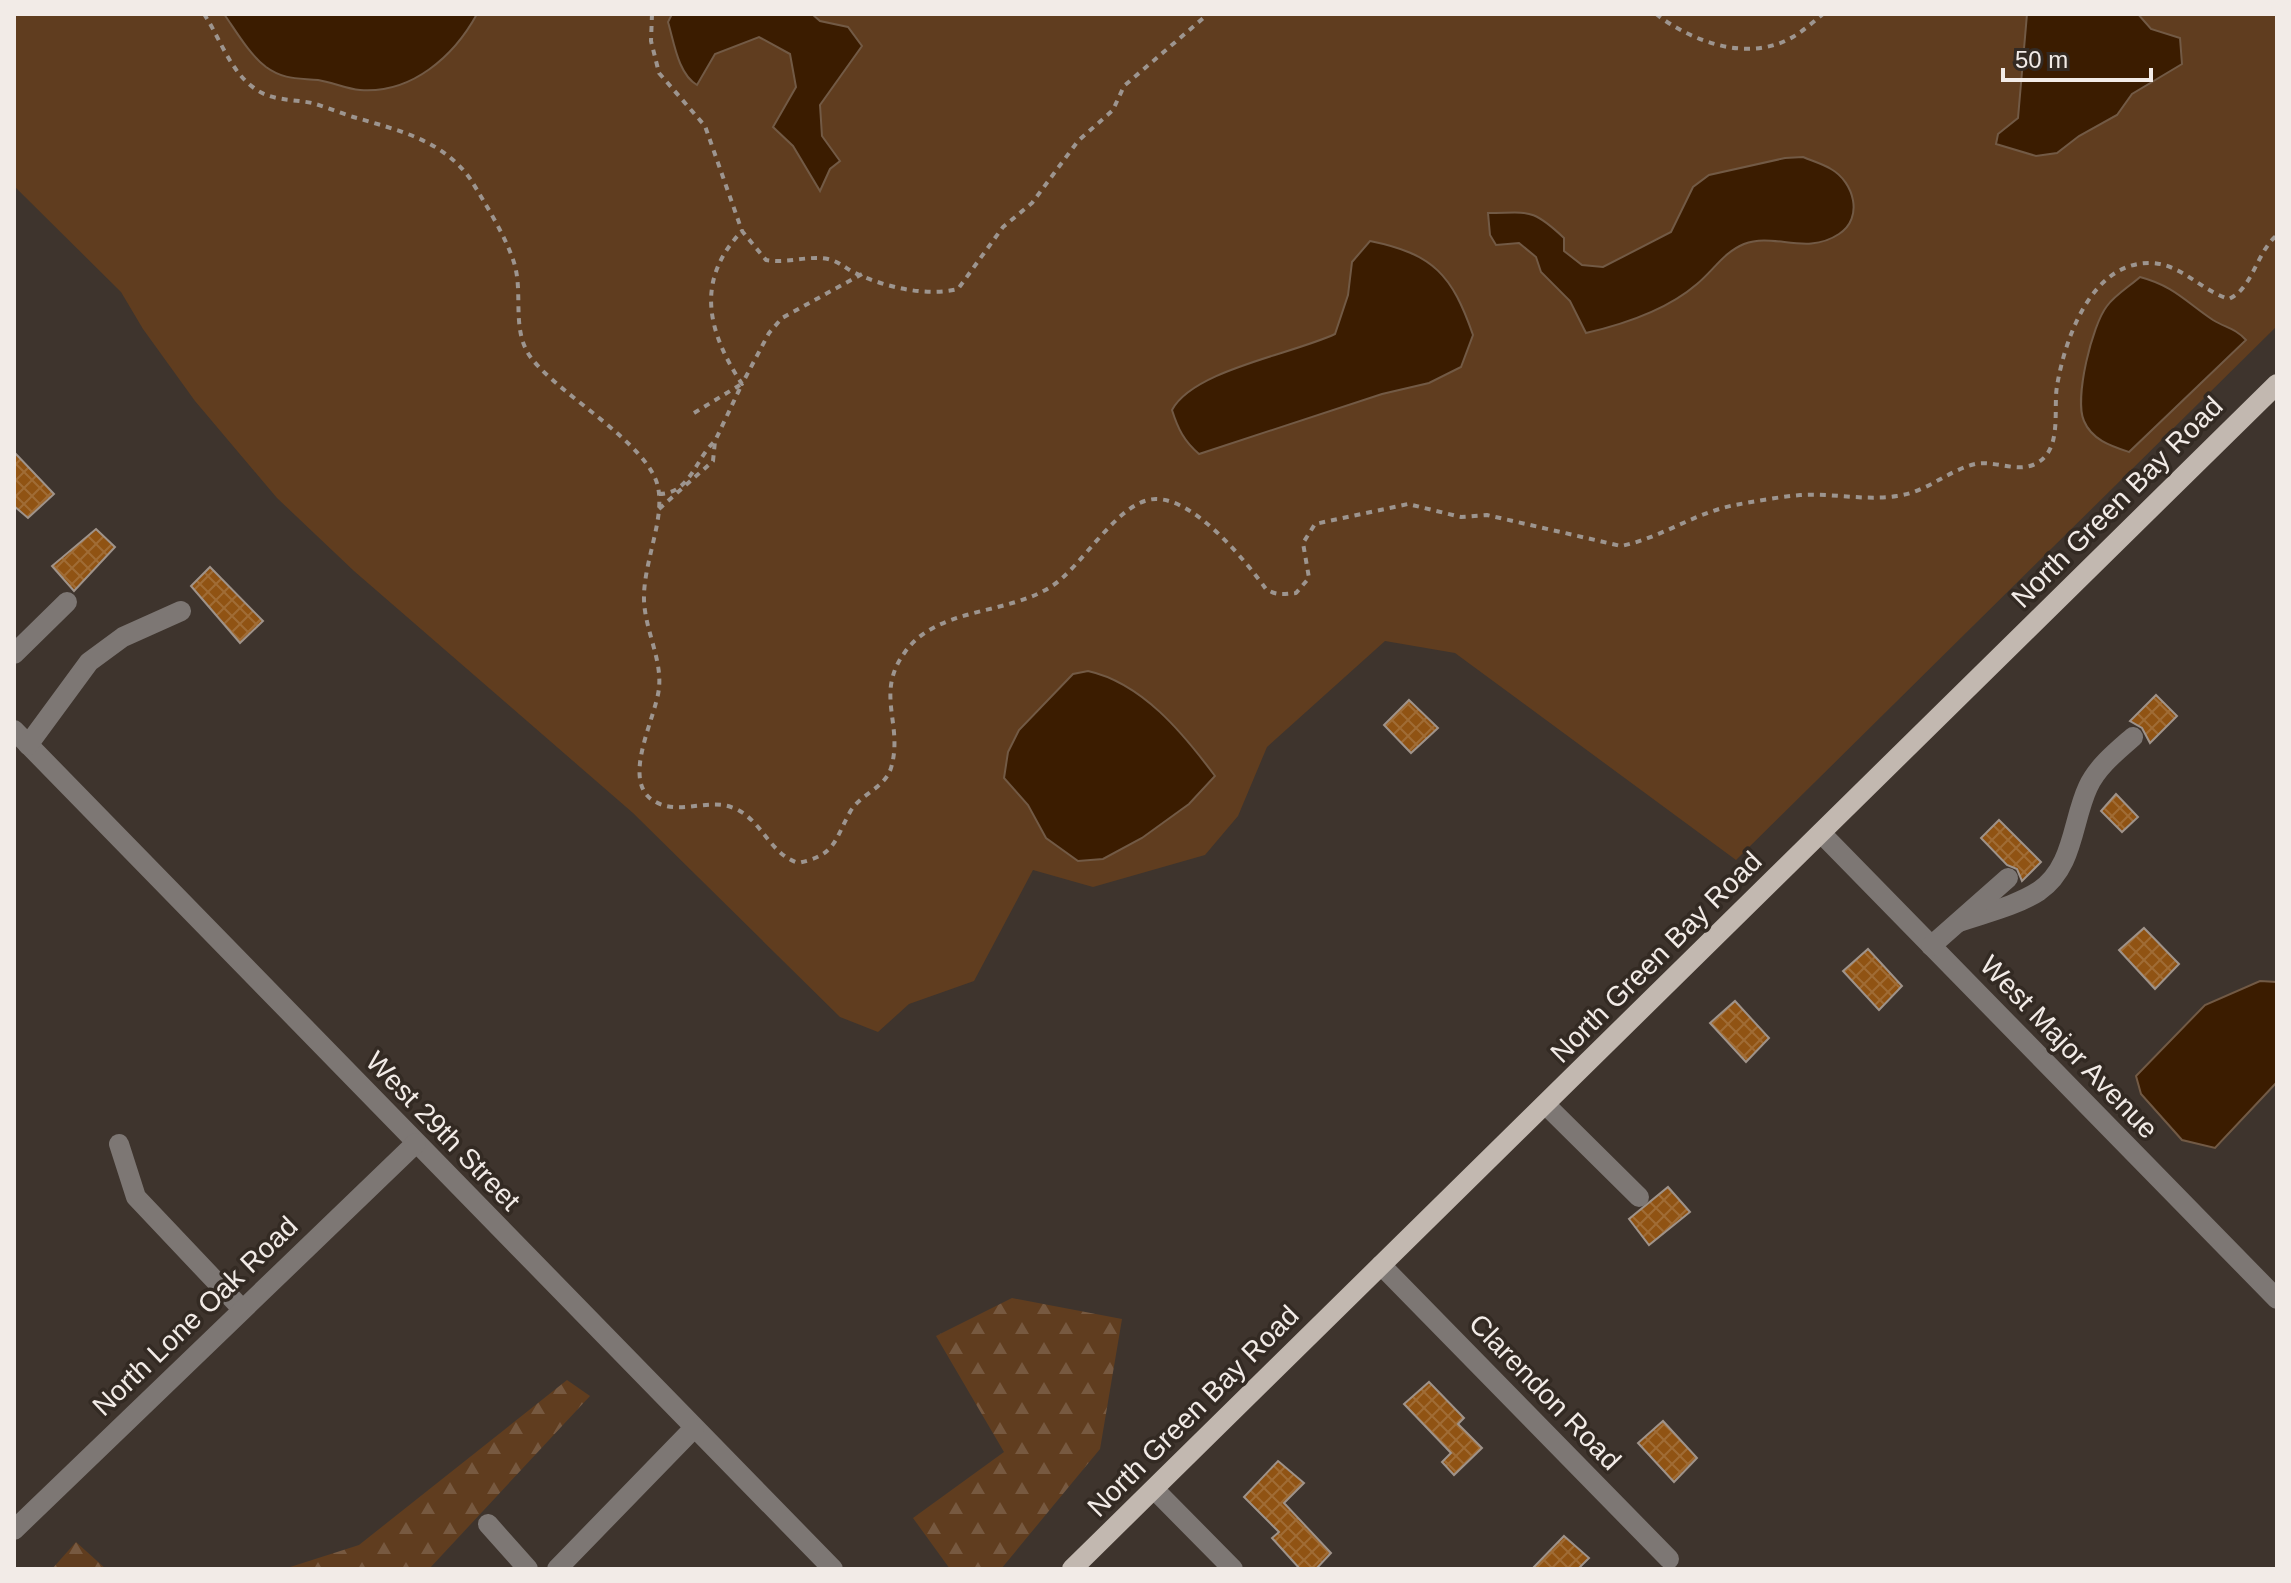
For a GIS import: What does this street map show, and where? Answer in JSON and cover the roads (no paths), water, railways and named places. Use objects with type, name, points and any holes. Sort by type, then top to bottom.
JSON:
[{"type":"main road","name":"North Green Bay Road","points":[[1072,1569],[2277,384]]},
{"type":"street","points":[[14,654],[67,602]]},
{"type":"street","points":[[21,738],[89,662],[123,637],[181,611]]},
{"type":"street","points":[[1959,922],[2038,892],[2052,880],[2074,838],[2088,786],[2108,760],[2133,737]]},
{"type":"street","name":"West 29th Street","points":[[21,738],[833,1569]]},
{"type":"street","name":"West Major Avenue","points":[[1821,833],[2277,1299]]},
{"type":"street","points":[[1931,946],[2008,878]]},
{"type":"street","points":[[1546,1105],[1639,1197]]},
{"type":"street","name":"North Lone Oak Road","points":[[14,1530],[416,1143]]},
{"type":"street","points":[[119,1144],[136,1197],[242,1309]]},
{"type":"street","name":"Clarendon Road","points":[[1381,1265],[1669,1559]]},
{"type":"street","points":[[557,1569],[694,1428]]},
{"type":"street","points":[[1154,1489],[1233,1569]]},
{"type":"street","points":[[488,1524],[528,1569]]}]
